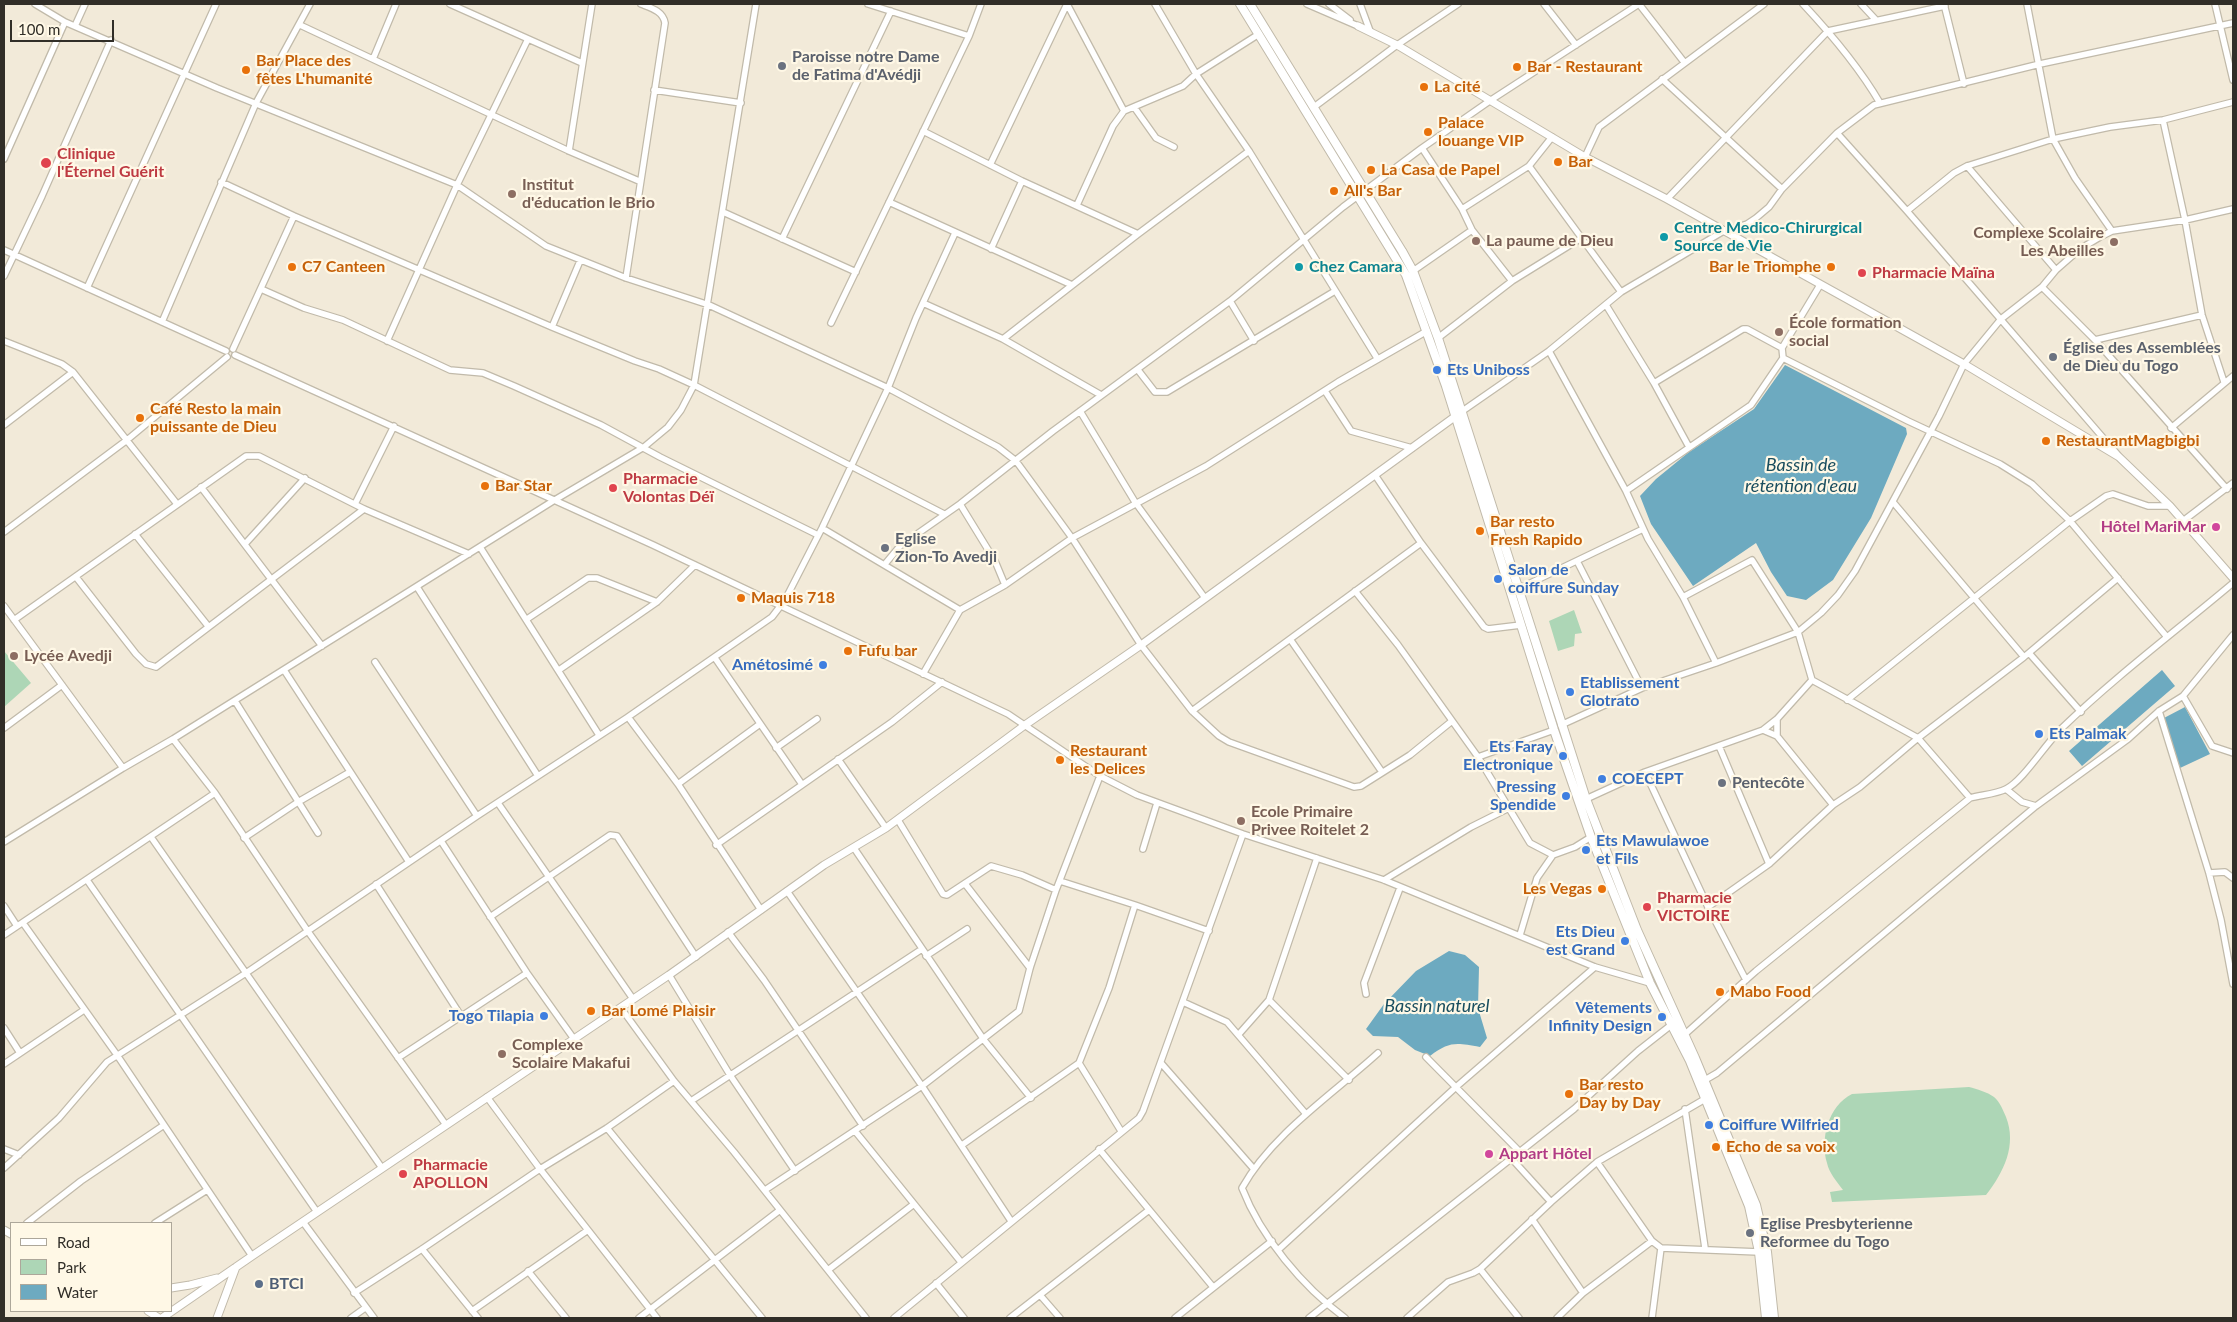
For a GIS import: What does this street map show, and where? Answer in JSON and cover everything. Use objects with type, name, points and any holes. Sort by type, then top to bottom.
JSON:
[{"type":"main road","points":[[1240,4],[1361,194],[1413,271],[1438,338],[1518,589],[1557,728],[1748,1206],[1759,1252],[1766,1318]]},
{"type":"main road","points":[[1252,5],[1314,107],[1406,275],[1428,332],[1521,625],[1592,837],[1650,983],[1674,1023],[1684,1035],[1705,1080],[1756,1205],[1767,1252],[1774,1318]]},
{"type":"street","points":[[35,4],[65,22],[457,185],[495,210],[533,239],[626,278],[709,306],[888,388],[955,422],[998,447],[1016,461],[1072,538],[1141,645],[1192,711],[1219,736],[1229,742],[1345,786],[1362,786],[1410,755],[1452,721]]},
{"type":"street","points":[[75,26],[85,4]]},
{"type":"street","points":[[86,288],[123,212],[183,72],[216,4]]},
{"type":"street","points":[[162,322],[256,103],[310,4]]},
{"type":"street","points":[[373,59],[396,4]]},
{"type":"street","points":[[450,4],[582,63]]},
{"type":"street","points":[[569,151],[592,4]]},
{"type":"street","points":[[626,278],[639,181],[665,23],[664,17],[658,12],[641,4]]},
{"type":"street","points":[[4,842],[173,739],[553,501],[644,447],[668,427],[681,410],[694,385],[709,306],[756,4]]},
{"type":"street","points":[[868,4],[969,36]]},
{"type":"street","points":[[831,323],[969,36],[981,4]]},
{"type":"street","points":[[1067,4],[1124,111]]},
{"type":"street","points":[[990,165],[1067,4]]},
{"type":"street","points":[[1156,4],[1196,74],[1249,151],[1376,358]]},
{"type":"street","points":[[1307,4],[1398,45],[1585,157],[1667,199],[1722,232],[1964,364],[2119,457]]},
{"type":"street","points":[[1329,4],[1358,26]]},
{"type":"street","points":[[1360,4],[1370,31]]},
{"type":"street","points":[[1314,107],[1455,4]]},
{"type":"street","points":[[1544,4],[1576,45]]},
{"type":"street","points":[[886,564],[900,546],[960,504],[1080,411],[1230,301],[1303,240],[1422,148],[1491,100],[1639,4],[1684,62]]},
{"type":"street","points":[[1585,157],[1599,127],[1764,4]]},
{"type":"street","points":[[1803,4],[1828,31],[1871,87],[1880,103]]},
{"type":"street","points":[[1861,4],[1875,19]]},
{"type":"street","points":[[2027,4],[2053,139],[2076,178],[2112,231]]},
{"type":"street","points":[[2215,4],[2233,80]]},
{"type":"street","points":[[1667,199],[1828,31],[1944,5],[1964,84]]},
{"type":"street","points":[[782,239],[891,11]]},
{"type":"street","points":[[4,159],[65,22]]},
{"type":"street","points":[[172,1310],[696,957],[787,891],[898,820],[1025,725],[1141,645],[1454,417],[1549,351],[1621,292],[1722,232],[1747,224],[1769,207],[1782,188],[1837,133],[1863,111],[1880,103],[2040,64],[2233,23]]},
{"type":"street","points":[[300,25],[569,151],[639,181]]},
{"type":"street","points":[[1077,205],[1113,126],[1124,111],[1182,86],[1196,74],[1259,34]]},
{"type":"street","points":[[387,340],[457,185],[528,39]]},
{"type":"street","points":[[4,276],[42,196],[111,40]]},
{"type":"street","points":[[1662,79],[1782,188]]},
{"type":"street","points":[[654,90],[741,103]]},
{"type":"street","points":[[1907,211],[1954,173],[1967,166],[2053,139],[2110,127],[2163,120],[2233,102]]},
{"type":"street","points":[[1134,107],[1156,138],[1174,146]]},
{"type":"street","points":[[2163,120],[2185,220],[2202,315],[2224,382]]},
{"type":"street","points":[[923,131],[1022,181],[1138,234]]},
{"type":"street","points":[[1837,133],[1907,211],[2119,457],[2170,506],[2233,578]]},
{"type":"street","points":[[1462,209],[1529,166],[1552,137]]},
{"type":"street","points":[[1422,148],[1462,209],[1472,230],[1512,281]]},
{"type":"street","points":[[1003,339],[1249,151]]},
{"type":"street","points":[[1529,166],[1621,292]]},
{"type":"street","points":[[1967,166],[2056,270]]},
{"type":"street","points":[[991,249],[1022,181]]},
{"type":"street","points":[[221,182],[294,216],[552,327],[659,369],[694,385],[944,514]]},
{"type":"street","points":[[889,202],[1072,285]]},
{"type":"street","points":[[1478,757],[1557,728],[1642,688],[1798,632],[1821,613],[1838,595],[1855,571],[1931,432],[1964,364],[2001,319],[2042,287],[2056,270],[2080,249],[2112,231],[2185,220],[2233,209]]},
{"type":"street","points":[[723,212],[856,272]]},
{"type":"street","points":[[4,250],[162,322],[231,358],[294,216]]},
{"type":"street","points":[[1413,271],[1472,230]]},
{"type":"street","points":[[4,1168],[59,1118],[107,1062],[246,972],[441,842],[476,816],[628,717],[772,617],[781,607],[822,528],[888,388],[923,302],[955,233]]},
{"type":"street","points":[[1438,338],[1512,281],[1582,237]]},
{"type":"street","points":[[552,327],[580,260]]},
{"type":"street","points":[[1626,491],[1751,405],[1783,358],[1782,348],[1820,284]]},
{"type":"street","points":[[2042,287],[2095,340],[2227,489]]},
{"type":"street","points":[[261,289],[304,308],[343,320],[450,370],[483,373],[601,425],[660,457],[818,535]]},
{"type":"street","points":[[1138,370],[1155,392],[1167,392],[1254,341],[1335,290]]},
{"type":"street","points":[[1230,301],[1254,341]]},
{"type":"street","points":[[923,302],[1003,339],[1102,395]]},
{"type":"street","points":[[1606,305],[1654,383],[1689,447]]},
{"type":"street","points":[[2095,340],[2202,315]]},
{"type":"street","points":[[1654,383],[1743,329],[1782,348]]},
{"type":"street","points":[[924,674],[960,610],[1005,585],[1072,538],[1135,502],[1206,466],[1376,358],[1428,332]]},
{"type":"street","points":[[4,341],[62,364],[73,372],[177,504]]},
{"type":"street","points":[[1549,351],[1626,491],[1643,528],[1683,597],[1716,663]]},
{"type":"street","points":[[234,352],[695,565],[1008,714],[1100,776],[1157,803],[1243,834],[1384,880],[1595,967],[1650,983]]},
{"type":"street","points":[[4,532],[127,440],[226,354]]},
{"type":"street","points":[[1783,358],[2017,473],[2032,484],[2070,521],[2167,638]]},
{"type":"street","points":[[4,425],[73,372]]},
{"type":"street","points":[[2171,428],[2233,376]]},
{"type":"street","points":[[1325,391],[1350,431],[1412,448]]},
{"type":"street","points":[[1080,411],[1135,502],[1205,598]]},
{"type":"street","points":[[355,504],[394,426]]},
{"type":"street","points":[[14,620],[201,487],[246,456],[252,455],[259,456],[305,478],[364,509],[469,554]]},
{"type":"street","points":[[1375,475],[1421,543],[1484,627],[1488,629],[1521,625]]},
{"type":"street","points":[[245,544],[305,478]]},
{"type":"street","points":[[2183,520],[2233,483]]},
{"type":"street","points":[[201,487],[322,646]]},
{"type":"street","points":[[1847,700],[2070,521],[2106,496],[2112,494],[2148,506],[2170,506]]},
{"type":"street","points":[[1892,502],[2024,657]]},
{"type":"street","points":[[960,504],[995,561],[1005,585]]},
{"type":"street","points":[[76,576],[126,643],[146,664],[156,667],[364,509]]},
{"type":"street","points":[[822,528],[886,564],[960,610]]},
{"type":"street","points":[[1518,589],[1643,528]]},
{"type":"street","points":[[135,534],[208,626]]},
{"type":"street","points":[[1192,711],[1421,543]]},
{"type":"street","points":[[480,547],[599,735]]},
{"type":"street","points":[[1683,597],[1752,560],[1798,632],[1812,680],[1918,738],[1970,798]]},
{"type":"street","points":[[1577,561],[1642,688]]},
{"type":"street","points":[[559,670],[657,602],[695,565]]},
{"type":"street","points":[[527,619],[588,578],[597,578],[657,602]]},
{"type":"street","points":[[1708,907],[1768,864],[1833,805],[1860,786],[1918,738],[2024,657],[2118,578]]},
{"type":"street","points":[[1684,1035],[1746,980],[1970,798],[2006,789],[2018,780],[2047,744],[2080,712],[2233,583]]},
{"type":"street","points":[[417,587],[538,776]]},
{"type":"street","points":[[1355,591],[1398,645],[1478,757],[1530,843],[1553,855]]},
{"type":"street","points":[[4,606],[123,768]]},
{"type":"street","points":[[1705,1080],[1717,1073],[2036,806],[2128,739],[2159,711],[2183,696],[2233,635]]},
{"type":"street","points":[[1290,639],[1382,772]]},
{"type":"street","points":[[2029,652],[2080,712]]},
{"type":"street","points":[[715,658],[801,783]]},
{"type":"street","points":[[375,662],[476,816]]},
{"type":"street","points":[[284,670],[409,862]]},
{"type":"street","points":[[1586,800],[1645,772],[1763,730],[1777,720],[1812,680]]},
{"type":"street","points":[[716,844],[776,804],[801,783],[892,722],[942,682]]},
{"type":"street","points":[[4,728],[62,685]]},
{"type":"street","points":[[2183,696],[2212,746],[2233,752]]},
{"type":"street","points":[[234,701],[318,833]]},
{"type":"street","points":[[2159,711],[2221,920],[2233,981]]},
{"type":"street","points":[[628,717],[678,784],[761,910]]},
{"type":"street","points":[[776,748],[817,719]]},
{"type":"street","points":[[1777,720],[1777,736]]},
{"type":"street","points":[[678,784],[760,724]]},
{"type":"street","points":[[1763,730],[1777,736],[1833,805]]},
{"type":"street","points":[[173,739],[215,793],[307,930],[446,1125]]},
{"type":"street","points":[[1719,746],[1768,864]]},
{"type":"street","points":[[838,759],[886,828]]},
{"type":"street","points":[[244,838],[298,802],[350,772]]},
{"type":"street","points":[[1645,772],[1708,907],[1746,980]]},
{"type":"street","points":[[765,1190],[922,1086],[984,1040],[1019,1011],[1030,968],[1056,890],[1100,776]]},
{"type":"street","points":[[2006,789],[2022,802],[2036,806]]},
{"type":"street","points":[[4,935],[215,793]]},
{"type":"street","points":[[498,802],[632,999]]},
{"type":"street","points":[[1143,849],[1157,803]]},
{"type":"street","points":[[1384,880],[1471,827],[1509,808]]},
{"type":"street","points":[[898,820],[943,894],[947,895],[966,885],[987,868],[996,866],[1056,890]]},
{"type":"street","points":[[894,1318],[1121,1131],[1132,1124],[1143,1111],[1184,1002],[1243,834]]},
{"type":"street","points":[[490,917],[550,878],[610,835],[617,836],[696,957]]},
{"type":"street","points":[[151,837],[382,1168]]},
{"type":"street","points":[[1520,935],[1537,878],[1553,855],[1575,847],[1592,837]]},
{"type":"street","points":[[441,842],[526,973],[574,1039]]},
{"type":"street","points":[[854,848],[984,1040],[1031,1098]]},
{"type":"street","points":[[1239,1034],[1269,1000],[1317,858]]},
{"type":"street","points":[[2208,873],[2225,872],[2233,878]]},
{"type":"street","points":[[87,880],[317,1212]]},
{"type":"street","points":[[1060,881],[1209,931]]},
{"type":"street","points":[[376,884],[461,1016]]},
{"type":"street","points":[[966,885],[1030,968]]},
{"type":"street","points":[[1366,994],[1364,983],[1400,888]]},
{"type":"street","points":[[787,891],[922,1086],[1011,1221]]},
{"type":"street","points":[[962,1145],[1080,1063],[1109,988],[1135,905]]},
{"type":"street","points":[[4,906],[17,926]]},
{"type":"street","points":[[23,923],[117,1056],[252,1256]]},
{"type":"street","points":[[926,956],[966,929]]},
{"type":"street","points":[[728,932],[764,980],[862,1126]]},
{"type":"street","points":[[691,1101],[922,949]]},
{"type":"street","points":[[1278,1250],[1456,1087],[1595,967]]},
{"type":"street","points":[[398,1058],[526,973]]},
{"type":"street","points":[[669,975],[730,1075],[795,1170]]},
{"type":"street","points":[[1269,1000],[1348,1080]]},
{"type":"street","points":[[1184,1002],[1227,1022],[1306,1114]]},
{"type":"street","points":[[621,1008],[674,1081],[765,1190],[866,1318]]},
{"type":"street","points":[[4,1064],[84,1010]]},
{"type":"street","points":[[1309,1318],[1574,1110],[1638,1051],[1674,1023]]},
{"type":"street","points":[[4,1028],[20,1052]]},
{"type":"street","points":[[1345,1318],[1325,1304],[1278,1250],[1251,1210],[1242,1188],[1253,1168],[1306,1114],[1378,1053]]},
{"type":"street","points":[[1426,1057],[1520,1152]]},
{"type":"street","points":[[1080,1063],[1121,1131]]},
{"type":"street","points":[[1161,1063],[1253,1168]]},
{"type":"street","points":[[354,1293],[540,1169],[607,1128],[674,1081]]},
{"type":"street","points":[[487,1097],[540,1169],[657,1318]]},
{"type":"street","points":[[1407,1318],[1448,1282],[1480,1269],[1532,1219],[1597,1162],[1685,1109],[1706,1099]]},
{"type":"street","points":[[1685,1109],[1705,1248]]},
{"type":"street","points":[[28,1222],[81,1181],[164,1125]]},
{"type":"street","points":[[607,1128],[762,1318]]},
{"type":"street","points":[[855,1131],[961,1262]]},
{"type":"street","points":[[4,1149],[19,1155]]},
{"type":"street","points":[[1099,1149],[1213,1287]]},
{"type":"street","points":[[1512,1159],[1551,1202]]},
{"type":"street","points":[[1597,1162],[1652,1241],[1661,1248],[1705,1248],[1759,1252]]},
{"type":"street","points":[[157,1222],[207,1190]]},
{"type":"street","points":[[828,1270],[914,1204]]},
{"type":"street","points":[[639,1318],[780,1210]]},
{"type":"street","points":[[1010,1318],[1149,1210]]},
{"type":"street","points":[[1532,1219],[1583,1293]]},
{"type":"street","points":[[303,1222],[374,1318]]},
{"type":"street","points":[[472,1311],[588,1230]]},
{"type":"street","points":[[1175,1318],[1272,1241]]},
{"type":"street","points":[[1557,1318],[1583,1293],[1652,1241]]},
{"type":"street","points":[[1652,1318],[1661,1248]]},
{"type":"street","points":[[422,1249],[478,1318]]},
{"type":"street","points":[[216,1318],[237,1266]]},
{"type":"street","points":[[1480,1269],[1520,1318]]},
{"type":"street","points":[[528,1271],[566,1318]]},
{"type":"street","points":[[172,1288],[190,1286],[222,1276]]},
{"type":"street","points":[[936,1283],[964,1318]]},
{"type":"street","points":[[1040,1295],[1060,1318]]},
{"type":"street","points":[[351,1318],[365,1308]]},
{"type":"street","points":[[150,1312],[161,1318]]},
{"type":"green space","points":[[1574,610],[1582,633],[1575,634],[1574,646],[1558,651],[1549,621]]},
{"type":"green space","points":[[4,651],[31,683],[4,707]]},
{"type":"green space","points":[[1969,1087],[1985,1092],[1996,1099],[2004,1112],[2009,1127],[2010,1138],[2007,1158],[1998,1177],[1986,1195],[1832,1202],[1830,1192],[1843,1190],[1828,1167],[1825,1154],[1826,1134],[1832,1115],[1844,1099],[1852,1094]]},
{"type":"water","name":"Bassin de rétention d'eau","points":[[1785,365],[1906,428],[1907,434],[1871,518],[1833,580],[1806,600],[1787,596],[1771,572],[1756,543],[1693,586],[1651,524],[1640,496],[1656,479],[1689,452],[1754,409]]},
{"type":"water","points":[[2162,670],[2175,686],[2082,766],[2069,751]]},
{"type":"water","points":[[2185,707],[2210,754],[2180,768],[2164,718]]},
{"type":"water","name":"Bassin naturel","points":[[1449,951],[1465,955],[1479,967],[1478,1008],[1487,1038],[1480,1047],[1454,1044],[1430,1056],[1415,1050],[1398,1037],[1373,1036],[1366,1029],[1384,1004],[1416,971]]},
{"type":"place","name":"Paroisse notre Dame de Fatima d'Avédji","points":[[782,66]]},
{"type":"place","name":"Bar - Restaurant","points":[[1517,67]]},
{"type":"place","name":"Bar Place des fêtes L'humanité","points":[[246,70]]},
{"type":"place","name":"La cité","points":[[1424,87]]},
{"type":"place","name":"Palace louange VIP","points":[[1428,132]]},
{"type":"place","name":"Bar","points":[[1558,162]]},
{"type":"place","name":"Clinique l'Éternel Guérit","points":[[46,163]]},
{"type":"place","name":"La Casa de Papel","points":[[1371,170]]},
{"type":"place","name":"All's Bar","points":[[1334,191]]},
{"type":"place","name":"Institut d'éducation le Brio","points":[[512,194]]},
{"type":"place","name":"Centre Medico-Chirurgical Source de Vie","points":[[1664,237]]},
{"type":"place","name":"La paume de Dieu","points":[[1476,241]]},
{"type":"place","name":"Complexe Scolaire Les Abeilles","points":[[2114,242]]},
{"type":"place","name":"C7 Canteen","points":[[292,267]]},
{"type":"place","name":"Chez Camara","points":[[1299,267]]},
{"type":"place","name":"Bar le Triomphe","points":[[1831,267]]},
{"type":"place","name":"Pharmacie Maïna","points":[[1862,273]]},
{"type":"place","name":"École formation social","points":[[1779,332]]},
{"type":"place","name":"Église des Assemblées de Dieu du Togo","points":[[2053,357]]},
{"type":"place","name":"Ets Uniboss","points":[[1437,370]]},
{"type":"place","name":"Café Resto la main puissante de Dieu","points":[[140,418]]},
{"type":"place","name":"RestaurantMagbigbi","points":[[2046,441]]},
{"type":"place","name":"Bar Star","points":[[485,486]]},
{"type":"place","name":"Pharmacie Volontas Déï","points":[[613,488]]},
{"type":"place","name":"Hôtel MariMar","points":[[2216,527]]},
{"type":"place","name":"Bar resto Fresh Rapido","points":[[1480,531]]},
{"type":"place","name":"Eglise Zion-To Avedji","points":[[885,548]]},
{"type":"place","name":"Salon de coiffure Sunday","points":[[1498,579]]},
{"type":"place","name":"Maquis 718","points":[[741,598]]},
{"type":"place","name":"Fufu bar","points":[[848,651]]},
{"type":"place","name":"Lycée Avedji","points":[[14,656]]},
{"type":"place","name":"Amétosimé","points":[[823,665]]},
{"type":"place","name":"Etablissement Glotrato","points":[[1570,692]]},
{"type":"place","name":"Ets Palmak","points":[[2039,734]]},
{"type":"place","name":"Ets Faray Electronique","points":[[1563,756]]},
{"type":"place","name":"Restaurant les Delices","points":[[1060,760]]},
{"type":"place","name":"COECEPT","points":[[1602,779]]},
{"type":"place","name":"Pentecôte","points":[[1722,783]]},
{"type":"place","name":"Pressing Spendide","points":[[1566,796]]},
{"type":"place","name":"Ecole Primaire Privee Roitelet 2","points":[[1241,821]]},
{"type":"place","name":"Ets Mawulawoe et Fils","points":[[1586,850]]},
{"type":"place","name":"Les Vegas","points":[[1602,889]]},
{"type":"place","name":"Pharmacie VICTOIRE","points":[[1647,907]]},
{"type":"place","name":"Ets Dieu est Grand","points":[[1625,941]]},
{"type":"place","name":"Mabo Food","points":[[1720,992]]},
{"type":"place","name":"Bar Lomé Plaisir","points":[[591,1011]]},
{"type":"place","name":"Togo Tilapia","points":[[544,1016]]},
{"type":"place","name":"Vêtements Infinity Design","points":[[1662,1017]]},
{"type":"place","name":"Complexe Scolaire Makafui","points":[[502,1054]]},
{"type":"place","name":"Bar resto Day by Day","points":[[1569,1094]]},
{"type":"place","name":"Coiffure Wilfried","points":[[1709,1125]]},
{"type":"place","name":"Echo de sa voix","points":[[1716,1147]]},
{"type":"place","name":"Appart Hôtel","points":[[1489,1154]]},
{"type":"place","name":"Pharmacie APOLLON","points":[[403,1174]]},
{"type":"place","name":"Eglise Presbyterienne Reformee du Togo","points":[[1750,1233]]},
{"type":"place","name":"BTCI","points":[[259,1284]]}]
